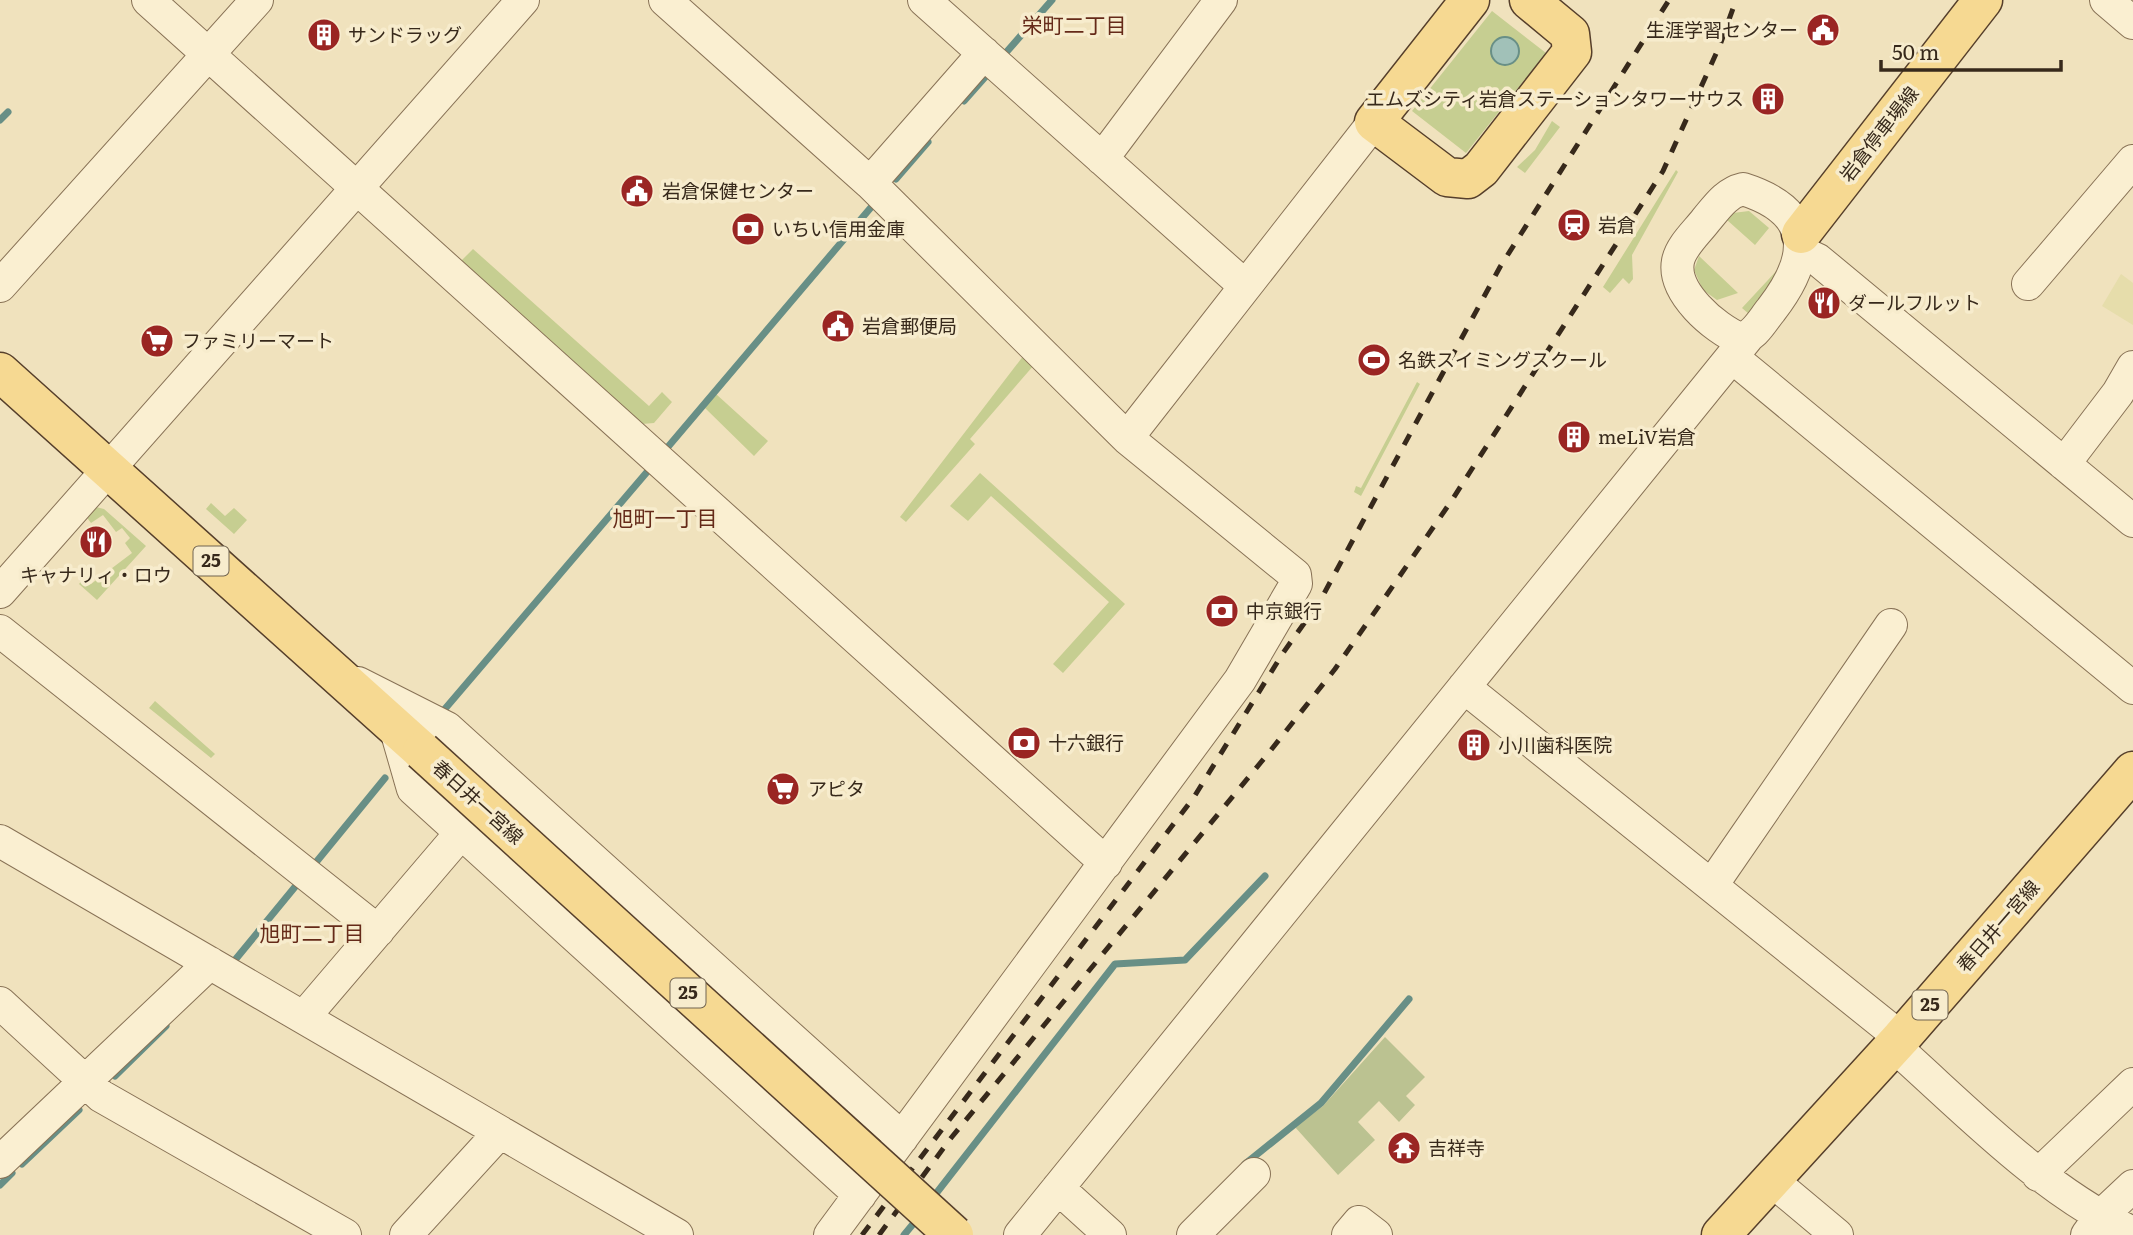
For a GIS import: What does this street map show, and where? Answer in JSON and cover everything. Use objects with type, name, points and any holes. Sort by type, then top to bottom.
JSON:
[{"type":"main road","points":[[1470,0],[1374,122],[1447,177],[1468,179],[1481,169],[1572,52],[1570,34],[1529,0]]},
{"type":"main road","name":"岩倉停車場線","points":[[1801,243],[1983,0]]},
{"type":"main road","name":"春日井一宮線","points":[[0,372],[954,1235]]},
{"type":"main road","name":"春日井一宮線","points":[[1721,1235],[1897,1042],[2133,771]]},
{"type":"street","points":[[148,0],[1106,863]]},
{"type":"street","points":[[0,286],[257,0]]},
{"type":"street","points":[[0,592],[523,0]]},
{"type":"street","points":[[665,0],[870,183],[1127,438],[1295,575],[1296,584],[1240,680],[830,1235]]},
{"type":"street","points":[[923,0],[1245,286]]},
{"type":"street","points":[[2106,0],[2133,23]]},
{"type":"street","points":[[1102,159],[1209,5]]},
{"type":"street","points":[[870,183],[984,53]]},
{"type":"street","points":[[1127,438],[1374,122]]},
{"type":"street","points":[[2028,284],[2133,160]]},
{"type":"street","points":[[2133,521],[1818,260],[1801,243],[1787,216],[1762,195],[1743,189],[1724,199],[1683,249],[1678,260],[1678,276],[1684,291],[1731,335],[1740,347],[2133,688]]},
{"type":"street","points":[[1020,1235],[1740,347],[1795,275],[1801,243]]},
{"type":"street","points":[[2064,464],[2118,393],[2133,367]]},
{"type":"street","points":[[1712,886],[1891,625]]},
{"type":"street","points":[[0,631],[378,931]]},
{"type":"street","points":[[329,668],[447,728],[902,1138]]},
{"type":"street","points":[[1464,687],[1712,886],[1897,1042],[2093,1226],[2133,1233]]},
{"type":"street","points":[[409,740],[413,789],[860,1195]]},
{"type":"street","points":[[304,1017],[461,833]]},
{"type":"street","points":[[0,841],[677,1235]]},
{"type":"street","points":[[0,1162],[210,963]]},
{"type":"street","points":[[0,1003],[84,1083],[102,1096],[345,1235]]},
{"type":"street","points":[[2038,1175],[2133,1084]]},
{"type":"street","points":[[406,1235],[500,1132]]},
{"type":"street","points":[[1193,1235],[1254,1174]]},
{"type":"street","points":[[1770,1179],[1837,1235]]},
{"type":"street","points":[[2093,1226],[2133,1186]]},
{"type":"street","points":[[1058,1188],[1110,1235]]},
{"type":"street","points":[[1348,1235],[1359,1222],[1377,1235]]},
{"type":"shaded area","points":[[2121,274],[2133,283],[2133,325],[2102,306]]},
{"type":"green space","points":[[1492,11],[1546,53],[1466,153],[1412,111]]},
{"type":"green space","points":[[1552,121],[1560,127],[1525,173],[1517,167],[1535,150]]},
{"type":"green space","points":[[1676,170],[1678,172],[1632,255],[1633,279],[1629,284],[1623,278],[1610,293],[1603,287]]},
{"type":"green space","points":[[1749,211],[1769,228],[1755,245],[1727,220],[1733,213]]},
{"type":"green space","points":[[473,249],[649,406],[662,392],[672,402],[654,423],[642,424],[460,262]]},
{"type":"green space","points":[[1699,256],[1738,293],[1717,300],[1703,290],[1694,270]]},
{"type":"green space","points":[[1781,266],[1771,292],[1749,314],[1742,308]]},
{"type":"green space","points":[[1024,355],[1034,365],[970,439],[975,444],[906,522],[900,517]]},
{"type":"green space","points":[[1417,382],[1420,384],[1361,496],[1354,492],[1356,486],[1361,488]]},
{"type":"green space","points":[[716,394],[768,441],[754,456],[705,408]]},
{"type":"green space","points":[[980,473],[1125,604],[1063,673],[1053,664],[1109,602],[991,496],[968,521],[950,506]]},
{"type":"green space","points":[[211,503],[225,516],[234,508],[247,520],[234,534],[206,509]]},
{"type":"green space","points":[[92,506],[104,509],[146,546],[97,600],[79,584],[85,577],[91,584],[132,553],[125,543],[130,538],[122,528],[116,532],[103,515],[91,523],[85,515]]},
{"type":"green space","points":[[155,701],[215,754],[211,758],[149,708]]},
{"type":"green space","points":[[1385,1037],[1425,1077],[1406,1096],[1415,1105],[1399,1122],[1379,1101],[1358,1122],[1375,1140],[1338,1175],[1295,1127],[1323,1106]]},
{"type":"water","points":[[1505,37],[1515,41],[1519,51],[1515,61],[1505,65],[1495,61],[1491,51],[1495,41]]},
{"type":"waterway","points":[[1003,56],[1052,0]]},
{"type":"waterway","points":[[964,101],[987,75]]},
{"type":"waterway","points":[[0,120],[8,112]]},
{"type":"waterway","points":[[896,179],[928,142]]},
{"type":"waterway","points":[[667,448],[873,205]]},
{"type":"waterway","points":[[444,710],[647,472]]},
{"type":"waterway","points":[[313,866],[385,778]]},
{"type":"waterway","points":[[931,1200],[1115,964],[1185,960],[1265,876]]},
{"type":"waterway","points":[[235,960],[299,882]]},
{"type":"waterway","points":[[1245,1164],[1321,1103],[1409,999]]},
{"type":"waterway","points":[[115,1076],[166,1026]]},
{"type":"waterway","points":[[22,1164],[79,1110]]},
{"type":"waterway","points":[[0,1185],[12,1173]]},
{"type":"waterway","points":[[904,1235],[918,1218]]},
{"type":"railway","points":[[862,1235],[1194,797],[1283,653],[1320,601],[1500,267],[1669,0]]},
{"type":"railway","points":[[879,1235],[951,1138],[1271,750],[1335,669],[1388,593],[1452,500],[1663,171],[1720,45],[1736,0]]},
{"type":"place","name":"生涯学習センター","points":[[1823,30]]},
{"type":"place","name":"サンドラッグ","points":[[324,35]]},
{"type":"place","name":"エムズシティ岩倉ステーションタワーサウス","points":[[1768,99]]},
{"type":"place","name":"岩倉保健センター","points":[[637,191]]},
{"type":"place","name":"岩倉","points":[[1574,225]]},
{"type":"place","name":"いちい信用金庫","points":[[748,229]]},
{"type":"place","name":"ダールフルット","points":[[1824,303]]},
{"type":"place","name":"岩倉郵便局","points":[[838,326]]},
{"type":"place","name":"ファミリーマート","points":[[157,341]]},
{"type":"place","name":"名鉄スイミングスクール","points":[[1374,360]]},
{"type":"place","name":"meLiV岩倉","points":[[1574,437]]},
{"type":"place","name":"キャナリィ・ロウ","points":[[96,542]]},
{"type":"place","name":"中京銀行","points":[[1222,611]]},
{"type":"place","name":"十六銀行","points":[[1024,743]]},
{"type":"place","name":"小川歯科医院","points":[[1474,745]]},
{"type":"place","name":"アピタ","points":[[783,789]]},
{"type":"place","name":"吉祥寺","points":[[1404,1148]]},
{"type":"district","name":"栄町二丁目","points":[[1074,26]]},
{"type":"district","name":"旭町一丁目","points":[[665,519]]},
{"type":"district","name":"旭町二丁目","points":[[312,934]]}]
